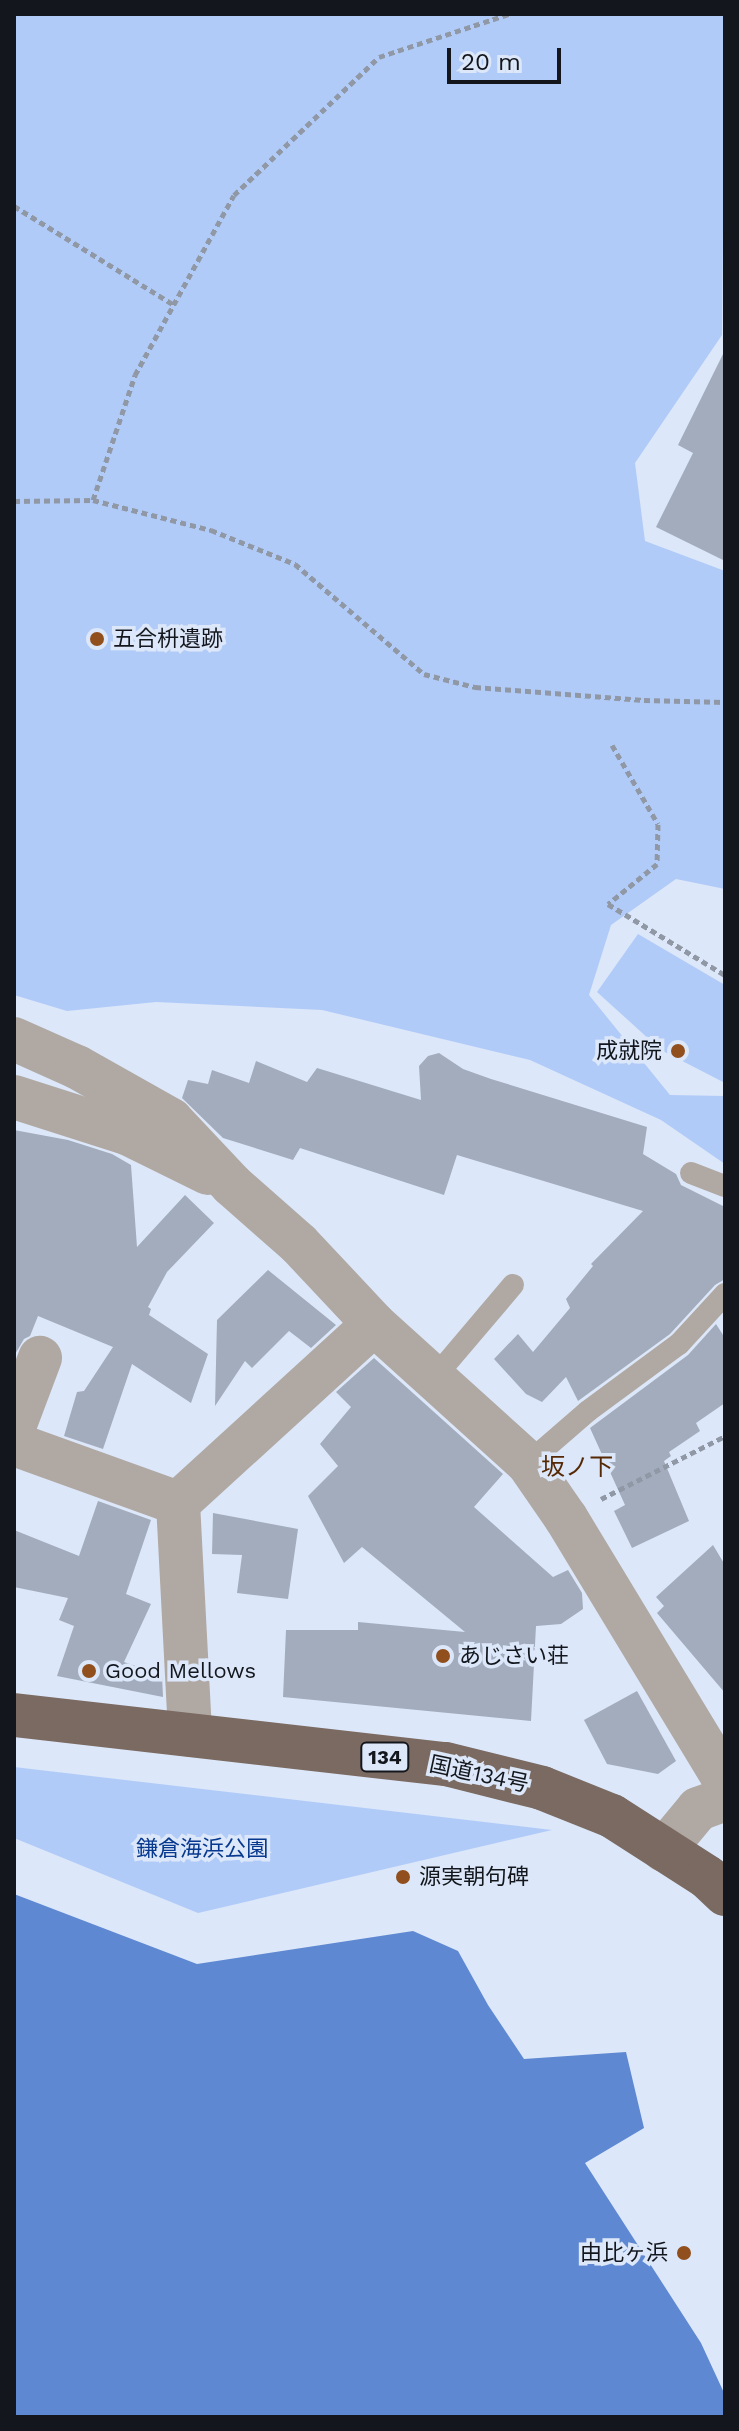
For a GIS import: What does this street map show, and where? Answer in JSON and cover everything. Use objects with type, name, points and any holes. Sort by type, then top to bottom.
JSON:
[{"type":"highway","name":"国道134号","points":[[14,1715],[446,1764],[542,1788],[612,1816],[707,1877],[725,1894]]},
{"type":"street","points":[[14,1039],[77,1067],[171,1120],[232,1185],[299,1244],[374,1324],[528,1463],[566,1518],[725,1781]]},
{"type":"street","points":[[14,1097],[127,1133],[232,1185]]},
{"type":"street","points":[[178,1503],[374,1324]]},
{"type":"street","points":[[14,1427],[40,1358]]},
{"type":"street","points":[[14,1444],[178,1503]]},
{"type":"street","points":[[178,1503],[190,1735]]},
{"type":"street","points":[[664,1850],[698,1809],[725,1799]]},
{"type":"lane","points":[[691,1173],[725,1186]]},
{"type":"lane","points":[[434,1378],[513,1285]]},
{"type":"lane","points":[[528,1463],[588,1411],[679,1344],[725,1294]]},
{"type":"path","points":[[93,500],[135,375],[234,195],[379,57],[509,14]]},
{"type":"path","points":[[14,206],[174,305]]},
{"type":"path","points":[[14,501],[93,500],[211,530],[295,564],[424,674],[475,687],[644,700],[725,702]]},
{"type":"path","points":[[612,745],[658,824],[657,864],[608,904],[725,975]]},
{"type":"path","points":[[566,1518],[725,1436]]},
{"type":"green space","points":[[14,14],[725,14],[722,335],[635,463],[645,541],[725,571],[725,889],[676,879],[611,925],[589,995],[670,1095],[725,1096],[725,1164],[661,1120],[530,1060],[322,1010],[156,1002],[67,1011],[14,995]]},
{"type":"green space","points":[[638,934],[725,985],[725,1083],[661,1050],[597,992]]},
{"type":"green space","name":"鎌倉海浜公園","points":[[14,1767],[552,1830],[198,1913],[14,1838]]},
{"type":"water","points":[[14,1894],[197,1964],[413,1931],[458,1951],[488,2005],[524,2059],[626,2052],[644,2128],[585,2163],[701,2343],[725,2395],[725,2417],[14,2417]]},
{"type":"building","points":[[725,350],[725,561],[656,527],[693,453],[678,445]]},
{"type":"building","points":[[439,1053],[463,1069],[491,1079],[647,1127],[643,1154],[676,1174],[681,1185],[725,1207],[725,1279],[715,1285],[670,1334],[578,1401],[566,1377],[542,1402],[526,1394],[494,1359],[518,1334],[533,1352],[570,1308],[566,1299],[593,1266],[591,1264],[643,1211],[457,1155],[444,1195],[300,1148],[293,1160],[223,1138],[182,1098],[188,1080],[208,1084],[212,1070],[249,1083],[256,1061],[307,1082],[317,1068],[421,1100],[419,1066],[428,1056]]},
{"type":"building","points":[[14,1130],[68,1140],[112,1154],[131,1165],[137,1247],[185,1195],[214,1223],[167,1272],[148,1307],[151,1309],[149,1315],[208,1354],[191,1403],[132,1364],[103,1449],[64,1436],[77,1392],[84,1391],[113,1347],[38,1316],[30,1336],[24,1339],[14,1356]]},
{"type":"building","points":[[268,1270],[336,1325],[311,1348],[289,1331],[252,1368],[245,1361],[215,1406],[217,1320]]},
{"type":"building","points":[[716,1324],[725,1338],[725,1403],[696,1423],[700,1431],[669,1452],[671,1456],[664,1461],[689,1521],[632,1548],[614,1511],[625,1505],[590,1428],[688,1355]]},
{"type":"building","points":[[374,1358],[503,1474],[474,1507],[553,1577],[568,1570],[582,1593],[583,1609],[561,1624],[536,1626],[531,1721],[283,1697],[286,1630],[358,1630],[358,1622],[465,1632],[362,1547],[344,1563],[308,1496],[338,1466],[320,1444],[351,1407],[336,1392]]},
{"type":"building","points":[[98,1501],[151,1520],[126,1594],[151,1604],[124,1662],[162,1675],[163,1697],[57,1676],[74,1626],[59,1620],[68,1598],[14,1587],[14,1530],[79,1556]]},
{"type":"building","points":[[213,1513],[298,1529],[288,1599],[237,1593],[242,1555],[212,1554]]},
{"type":"building","points":[[713,1545],[725,1565],[725,1693],[657,1613],[664,1606],[656,1597]]},
{"type":"building","points":[[637,1691],[676,1761],[658,1774],[607,1764],[584,1720]]},
{"type":"place","name":"五合枡遺跡","points":[[97,639]]},
{"type":"place","name":"成就院","points":[[678,1051]]},
{"type":"place","name":"あじさい荘","points":[[443,1656]]},
{"type":"place","name":"Good Mellows","points":[[89,1671]]},
{"type":"place","name":"源実朝句碑","points":[[403,1877]]},
{"type":"place","name":"由比ヶ浜","points":[[684,2253]]},
{"type":"district","name":"坂ノ下","points":[[577,1468]]}]
